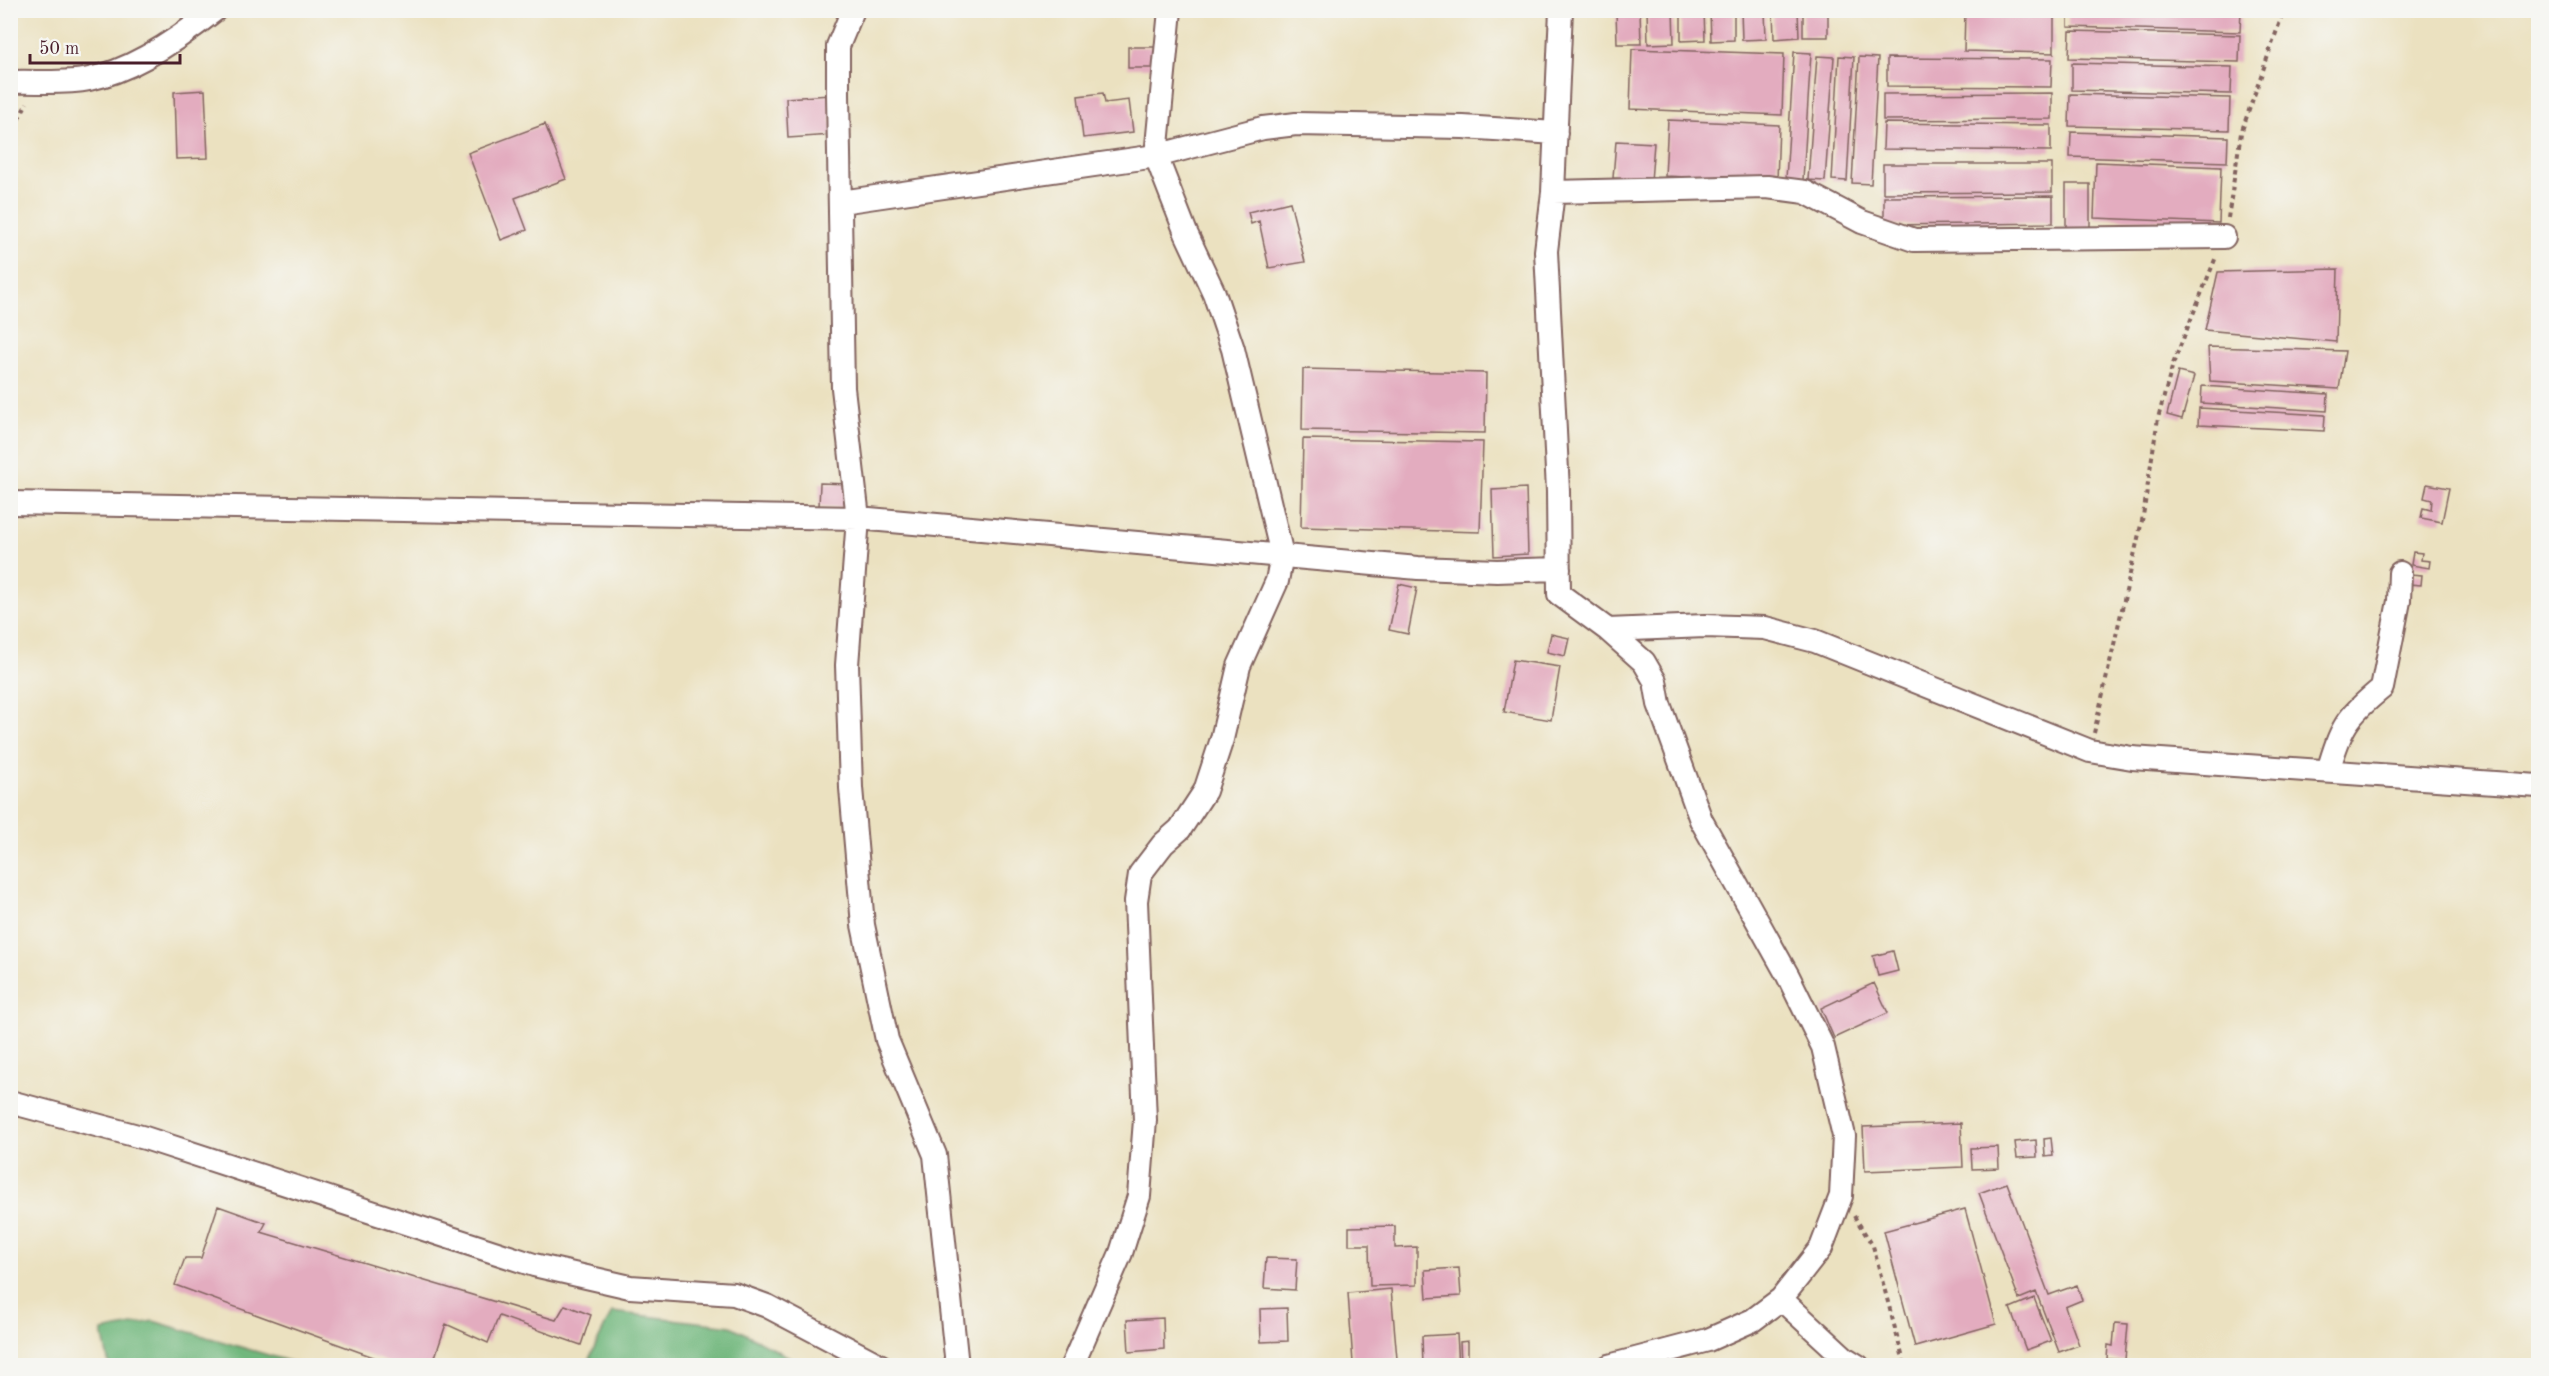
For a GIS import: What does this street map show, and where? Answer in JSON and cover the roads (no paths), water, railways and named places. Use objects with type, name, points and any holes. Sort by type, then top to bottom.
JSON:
[{"type":"street","points":[[10,82],[89,79],[122,67],[181,37],[214,10]]},
{"type":"street","points":[[853,10],[838,46],[843,388],[858,518],[847,665],[851,788],[863,925],[888,1040],[935,1155],[957,1365]]},
{"type":"street","points":[[1072,1365],[1120,1253],[1139,1196],[1145,1120],[1136,901],[1140,874],[1163,844],[1180,829],[1205,791],[1222,739],[1239,666],[1277,581],[1282,555],[1233,349],[1214,293],[1186,233],[1156,156],[1170,10]]},
{"type":"street","points":[[1561,10],[1553,192],[1546,251],[1559,594],[1608,630],[1644,662],[1655,681],[1659,704],[1701,820],[1788,976],[1823,1047],[1844,1136],[1841,1196],[1821,1248],[1781,1299],[1753,1320],[1708,1340],[1609,1365]]},
{"type":"street","points":[[841,202],[1156,156],[1263,128],[1296,124],[1462,127],[1556,133]]},
{"type":"street","points":[[1553,192],[1767,187],[1805,192],[1862,222],[1914,240],[2224,237]]},
{"type":"street","points":[[10,503],[858,518],[1418,568],[1497,571],[1559,569]]},
{"type":"street","points":[[2328,771],[2338,737],[2354,710],[2382,688],[2398,601],[2400,573]]},
{"type":"street","points":[[1608,630],[1705,626],[1765,628],[1815,641],[2090,751],[2132,758],[2538,786]]},
{"type":"street","points":[[10,1102],[145,1138],[534,1264],[630,1287],[734,1294],[767,1306],[881,1365]]},
{"type":"street","points":[[1781,1299],[1845,1358],[1858,1365]]}]
